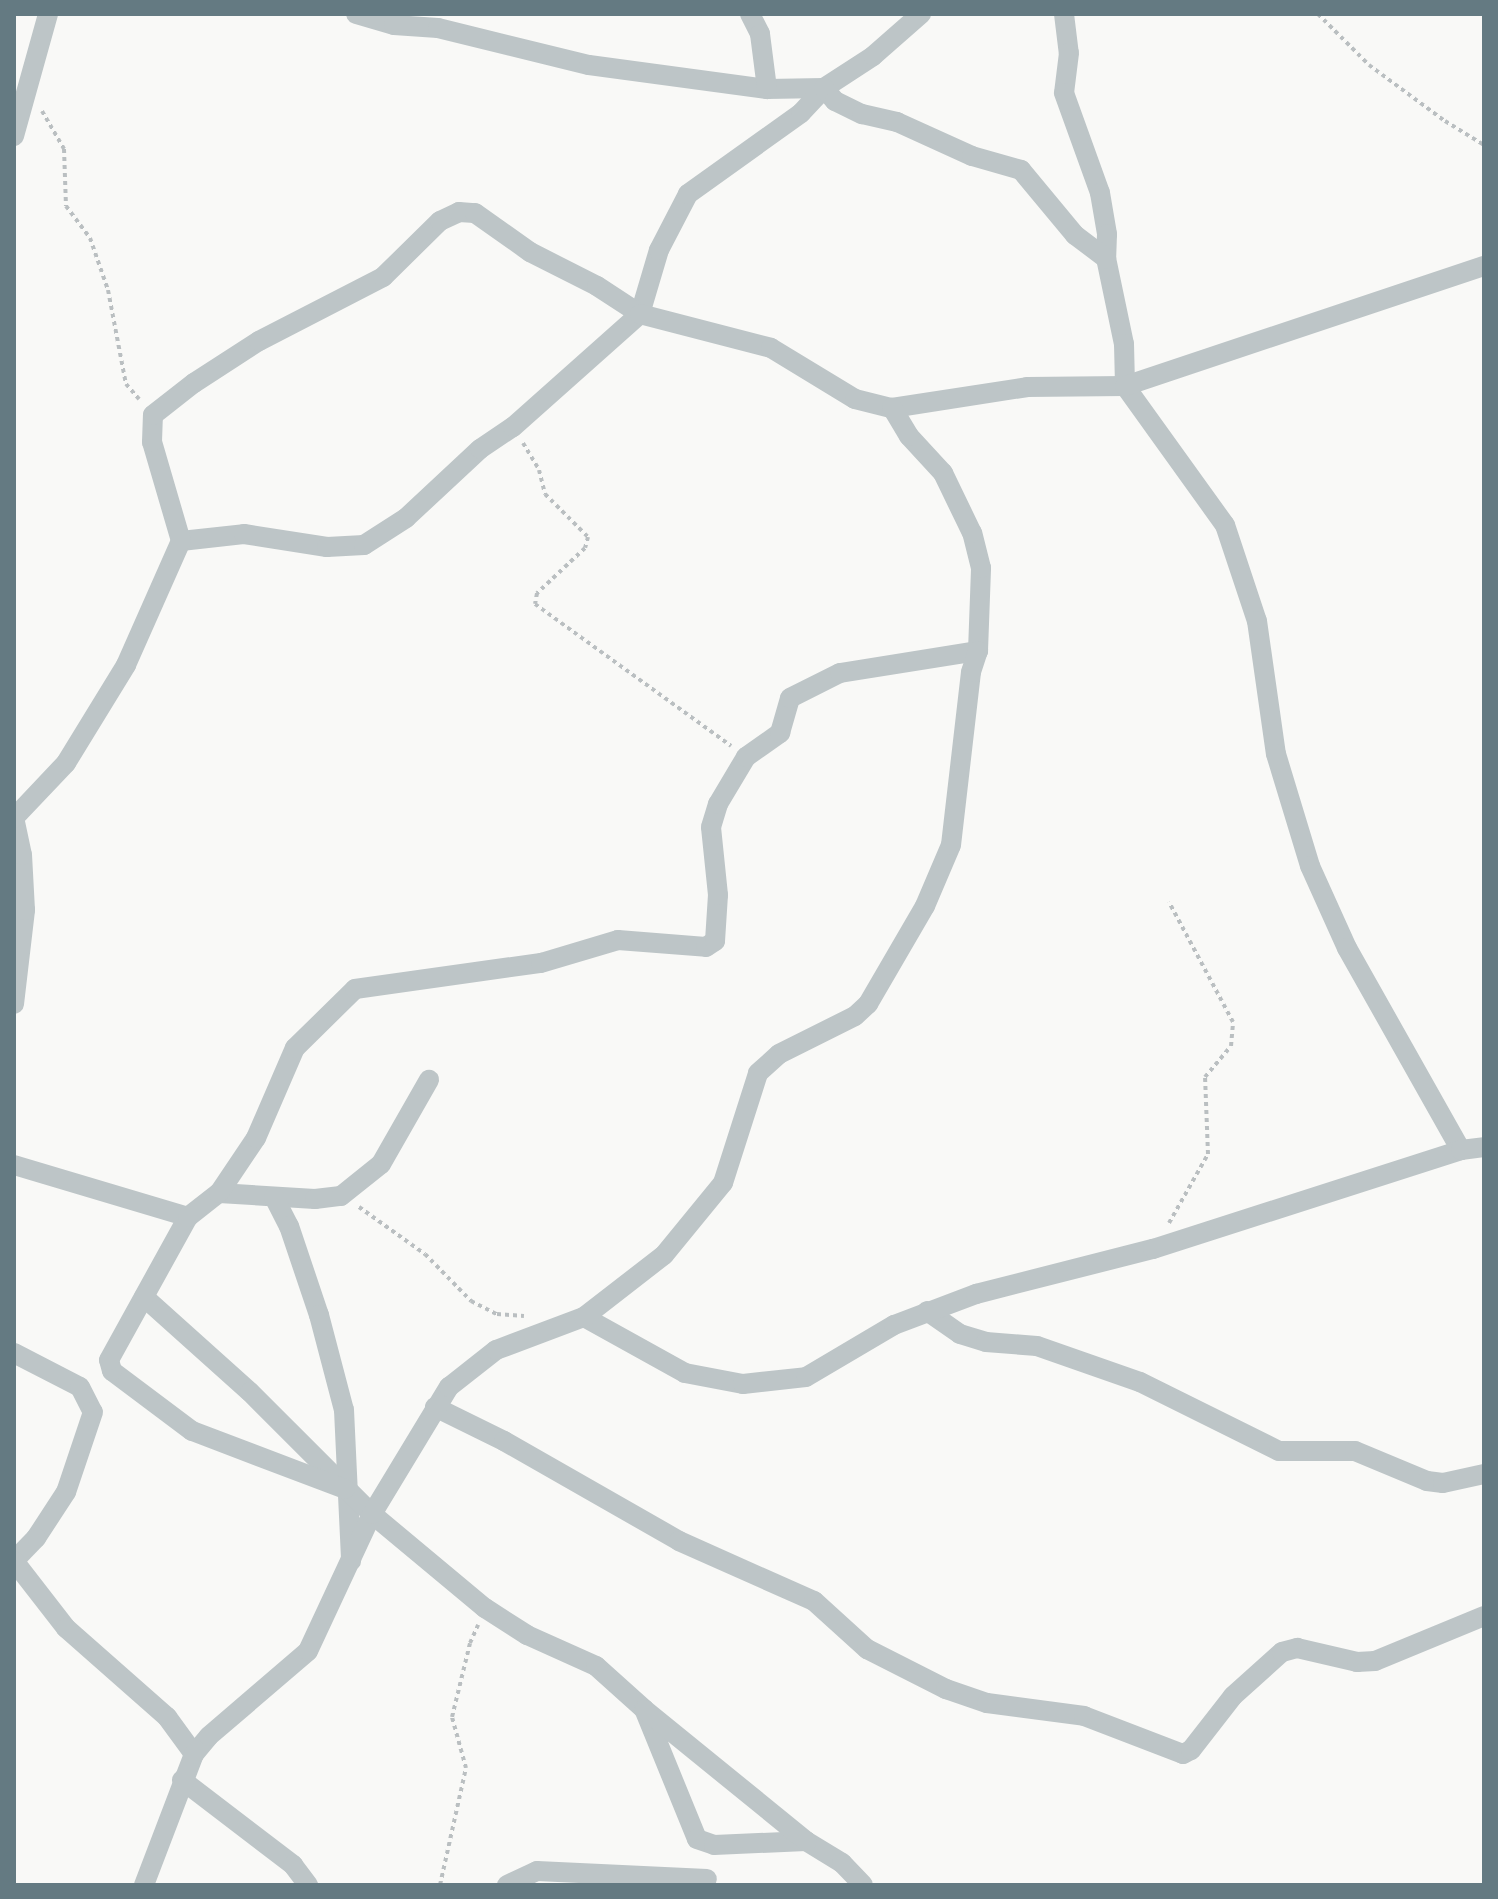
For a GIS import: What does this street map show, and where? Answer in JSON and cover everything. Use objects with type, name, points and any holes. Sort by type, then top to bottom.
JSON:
[{"type":"street","points":[[14,136],[48,14]]},
{"type":"street","points":[[356,14],[394,25],[438,28],[589,65],[767,89],[824,88]]},
{"type":"street","points":[[750,14],[760,34],[767,89]]},
{"type":"street","points":[[181,541],[244,534],[327,547],[364,545],[406,518],[480,449],[513,427],[640,314],[659,250],[688,194],[801,113],[824,88],[873,56],[921,14]]},
{"type":"street","points":[[1064,14],[1069,53],[1064,93],[1100,193],[1107,234],[1106,258],[1124,344],[1125,386],[1225,525],[1257,621],[1276,754],[1310,866],[1347,948],[1461,1150]]},
{"type":"street","points":[[824,88],[835,101],[862,114],[897,122],[972,156],[1021,170],[1075,235],[1106,258]]},
{"type":"street","points":[[14,1004],[25,910],[22,855],[14,818],[66,763],[126,665],[181,541],[152,442],[153,415],[194,383],[259,341],[383,277],[440,221],[459,212],[475,213],[530,252],[597,286],[640,314],[771,348],[855,399],[892,408],[1027,387],[1125,386],[1484,266]]},
{"type":"street","points":[[144,1885],[194,1754],[209,1736],[308,1651],[372,1514],[449,1387],[496,1350],[584,1317],[664,1255],[723,1183],[758,1073],[779,1054],[855,1016],[875,992],[925,906],[951,845],[971,672],[978,651],[981,568],[972,533],[943,473],[909,436],[892,408]]},
{"type":"street","points":[[345,1489],[192,1431],[112,1371],[109,1360],[188,1217],[219,1193],[256,1138],[295,1048],[355,989],[541,963],[618,940],[706,947],[715,941],[718,895],[711,827],[718,804],[746,757],[780,733],[790,698],[840,673],[978,651]]},
{"type":"street","points":[[219,1193],[274,1197],[341,1196],[381,1164],[429,1080]]},
{"type":"street","points":[[584,1317],[685,1373],[743,1384],[806,1377],[894,1325],[976,1294],[1153,1249],[1461,1150],[1484,1147]]},
{"type":"street","points":[[14,1165],[188,1217]]},
{"type":"street","points":[[274,1197],[289,1226],[319,1315],[344,1410],[345,1489],[351,1563]]},
{"type":"street","points":[[144,1297],[250,1392],[372,1514],[485,1608],[527,1635],[596,1666],[806,1841],[842,1863],[863,1885]]},
{"type":"street","points":[[927,1311],[960,1334],[986,1342],[1037,1346],[1140,1382],[1279,1451],[1355,1451],[1427,1481],[1443,1483],[1484,1474]]},
{"type":"street","points":[[14,1353],[80,1387],[93,1412],[66,1492],[36,1538],[14,1561],[66,1628],[167,1717],[194,1754]]},
{"type":"street","points":[[435,1407],[504,1441],[679,1541],[814,1601],[867,1649],[946,1689],[987,1703],[1084,1716],[1183,1754],[1191,1750],[1233,1696],[1282,1652],[1297,1648],[1357,1662],[1375,1661],[1484,1616]]},
{"type":"street","points":[[507,1885],[537,1871],[709,1882],[697,1839],[644,1709]]},
{"type":"street","points":[[182,1780],[293,1865],[308,1885]]},
{"type":"street","points":[[697,1839],[714,1845],[806,1841]]},
{"type":"path","points":[[1318,14],[1369,65],[1445,121],[1484,145]]},
{"type":"path","points":[[26,90],[42,110],[64,149],[66,206],[90,238],[108,290],[126,384],[153,415]]},
{"type":"path","points":[[513,427],[539,470],[545,494],[588,537],[585,548],[537,593],[535,604],[746,757]]},
{"type":"path","points":[[1153,1249],[1208,1154],[1205,1077],[1231,1046],[1233,1022],[1169,902]]},
{"type":"path","points":[[341,1196],[391,1226],[425,1254],[471,1301],[497,1314],[528,1316]]},
{"type":"path","points":[[440,1885],[466,1768],[452,1717],[470,1643],[485,1608]]}]
